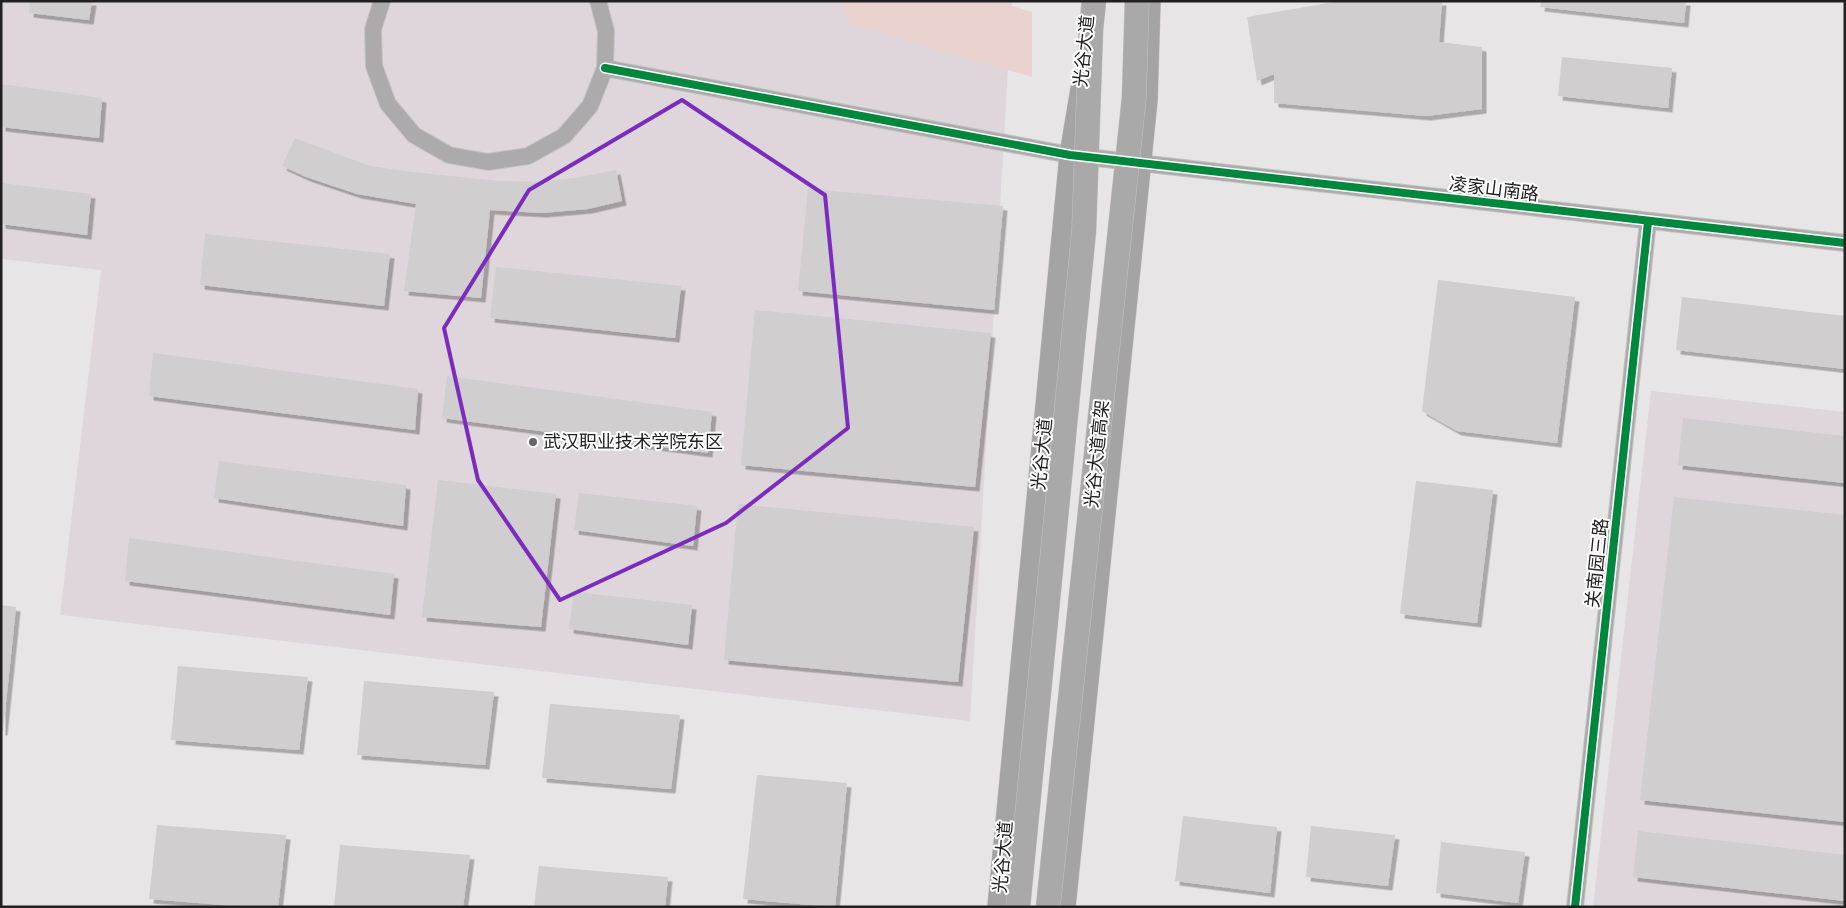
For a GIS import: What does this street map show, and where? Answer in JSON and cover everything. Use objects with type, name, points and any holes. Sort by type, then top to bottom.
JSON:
[{"type":"highway","points":[[1089,1],[1091,29]]},
{"type":"highway","name":"光谷大道高架","points":[[1018,907],[1084,230],[1091,29],[1094,1]]},
{"type":"highway","name":"光谷大道高架","points":[[1048,907],[1134,98],[1137,1]]},
{"type":"main road","name":"光谷大道","points":[[998,907],[1070,155],[1082,85],[1089,1]]},
{"type":"main road","points":[[1066,907],[1147,100],[1150,1]]},
{"type":"street","points":[[382,1],[373,29],[374,66],[388,104],[414,135],[449,155],[488,162],[528,156],[564,136],[590,106],[605,68],[606,31],[598,1]]},
{"type":"street","name":"凌家山南路","points":[[605,68],[1070,155],[1845,243]]},
{"type":"street","name":"关南园三路","points":[[1575,907],[1648,222]]},
{"type":"highlighted area","points":[[682,100],[825,195],[848,428],[726,523],[560,600],[478,480],[444,328],[529,190]]},
{"type":"shaded area","name":"武汉职业技术学院东区","points":[[1,1],[1012,1],[970,721],[60,615],[101,270],[1,259]]},
{"type":"shaded area","points":[[842,1],[996,1],[1032,12],[1032,77],[850,24]]},
{"type":"shaded area","points":[[1651,391],[1845,412],[1845,907],[1593,907]]},
{"type":"building","points":[[30,1],[92,1],[89,20],[29,13]]},
{"type":"building","points":[[1340,1],[1442,1],[1439,42],[1482,47],[1482,109],[1426,116],[1274,103],[1274,74],[1257,81],[1247,17]]},
{"type":"building","points":[[1541,1],[1686,1],[1684,23],[1540,7]]},
{"type":"building","points":[[1562,57],[1672,68],[1668,108],[1558,96]]},
{"type":"building","points":[[1,84],[102,98],[99,138],[1,127]]},
{"type":"building","points":[[295,138],[370,166],[499,181],[535,182],[575,178],[616,170],[622,201],[588,209],[542,213],[490,210],[481,298],[404,291],[416,204],[357,194],[306,177],[282,166]]},
{"type":"building","points":[[1,183],[91,194],[87,235],[1,224]]},
{"type":"building","points":[[808,189],[1003,206],[994,310],[798,291]]},
{"type":"building","points":[[205,234],[390,254],[384,306],[200,285]]},
{"type":"building","points":[[496,267],[681,286],[675,338],[490,318]]},
{"type":"building","points":[[1438,280],[1575,297],[1557,443],[1457,431],[1422,411]]},
{"type":"building","points":[[1682,297],[1845,316],[1845,369],[1676,350]]},
{"type":"building","points":[[755,310],[991,333],[975,487],[741,465]]},
{"type":"building","points":[[153,353],[418,389],[415,430],[149,396]]},
{"type":"building","points":[[447,376],[712,412],[708,453],[442,418]]},
{"type":"building","points":[[1683,418],[1845,436],[1845,483],[1678,465]]},
{"type":"building","points":[[219,461],[406,485],[403,526],[214,498]]},
{"type":"building","points":[[438,480],[556,494],[541,627],[422,617]]},
{"type":"building","points":[[1416,481],[1493,490],[1477,623],[1400,614]]},
{"type":"building","points":[[579,493],[697,506],[693,546],[574,530]]},
{"type":"building","points":[[1674,497],[1845,515],[1845,822],[1640,800]]},
{"type":"building","points":[[738,504],[974,527],[958,682],[724,660]]},
{"type":"building","points":[[129,538],[394,574],[390,615],[125,581]]},
{"type":"building","points":[[574,592],[692,605],[688,645],[569,629]]},
{"type":"building","points":[[1,605],[16,607],[3,731],[1,731]]},
{"type":"building","points":[[178,666],[308,677],[299,750],[171,740]]},
{"type":"building","points":[[364,681],[494,692],[485,765],[357,755]]},
{"type":"building","points":[[550,704],[680,715],[671,789],[542,778]]},
{"type":"building","points":[[757,775],[847,783],[835,907],[743,899]]},
{"type":"building","points":[[1183,816],[1277,827],[1270,893],[1175,881]]},
{"type":"building","points":[[157,825],[286,835],[278,907],[249,907],[149,899]]},
{"type":"building","points":[[1311,826],[1395,835],[1388,886],[1306,877]]},
{"type":"building","points":[[1638,831],[1845,855],[1845,901],[1633,877]]},
{"type":"building","points":[[1441,842],[1525,852],[1518,903],[1436,893]]},
{"type":"building","points":[[340,845],[470,855],[463,907],[334,907]]},
{"type":"building","points":[[539,866],[668,877],[665,907],[534,907]]},
{"type":"cycle path","points":[[605,68],[1070,155],[1845,243]]},
{"type":"cycle path","points":[[1575,907],[1648,222]]},
{"type":"place","name":"武汉职业技术学院东区","points":[[533,442]]}]
